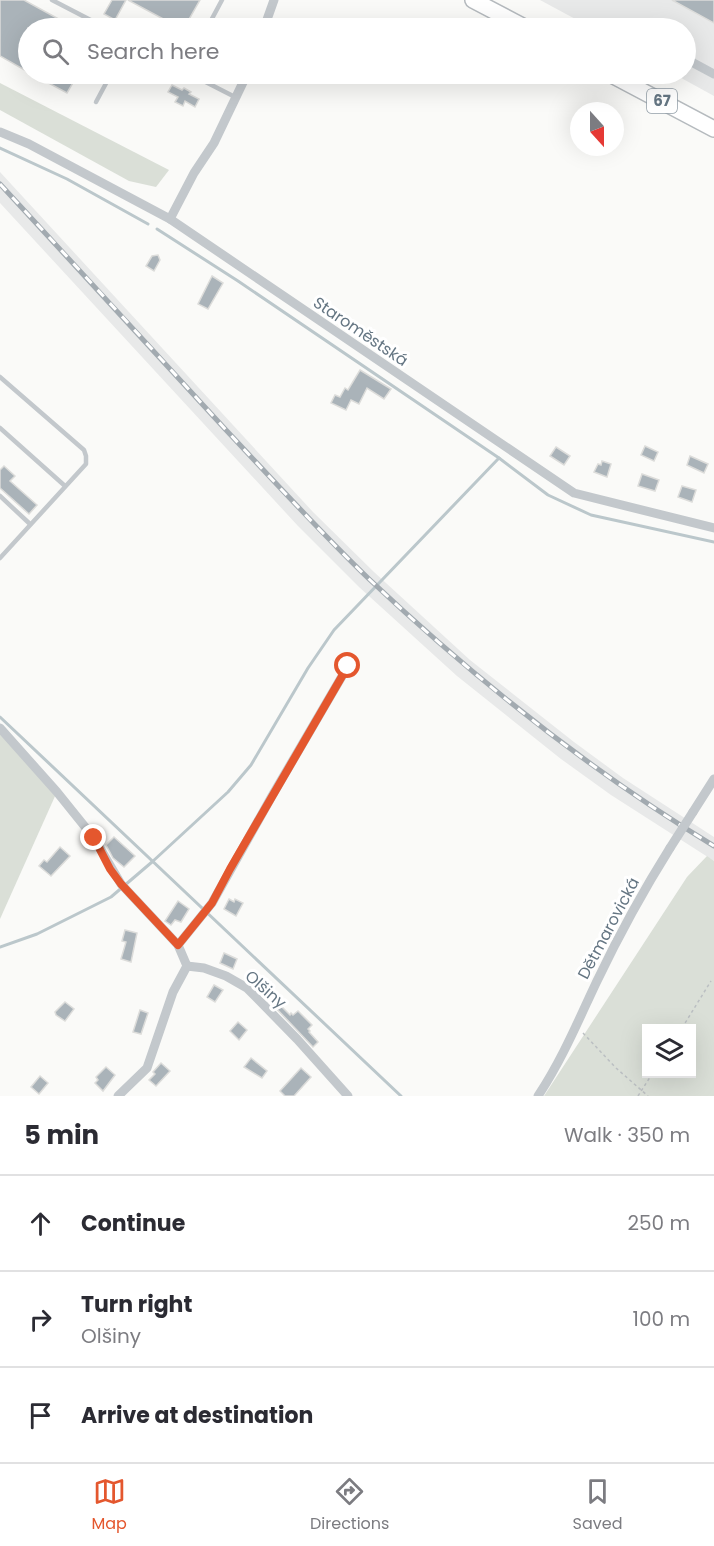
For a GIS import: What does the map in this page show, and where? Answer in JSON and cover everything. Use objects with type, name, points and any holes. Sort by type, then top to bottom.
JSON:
[{"type":"main road","points":[[473,0],[507,18]]},
{"type":"main road","name":"67","points":[[629,84],[714,129]]},
{"type":"street","points":[[268,18],[274,0]]},
{"type":"street","points":[[696,65],[714,74]]},
{"type":"street","points":[[170,219],[194,173],[214,143],[242,84]]},
{"type":"street","name":"Staroměstská","points":[[0,132],[29,144],[170,219],[574,493],[714,528]]},
{"type":"street","points":[[178,945],[212,903],[348,666]]},
{"type":"street","points":[[0,728],[94,838],[123,888],[178,945],[187,966],[173,992],[147,1068],[118,1096]]},
{"type":"street","name":"Dětmarovická","points":[[538,1096],[567,1049],[576,1026],[644,890],[714,779]]},
{"type":"street","name":"Olšiny","points":[[187,966],[204,968],[226,976],[247,988],[348,1096]]},
{"type":"lane","points":[[52,0],[86,18]]},
{"type":"lane","points":[[212,18],[222,0]]},
{"type":"lane","points":[[96,102],[106,84]]},
{"type":"lane","points":[[210,84],[235,97]]},
{"type":"lane","points":[[0,377],[84,450],[86,456],[86,464],[0,558]]},
{"type":"lane","points":[[0,428],[65,486]]},
{"type":"lane","points":[[0,496],[30,524]]},
{"type":"path","points":[[685,1024],[711,981]]},
{"type":"path","points":[[576,1026],[616,1068],[648,1096]]},
{"type":"path","points":[[638,1096],[650,1078]]},
{"type":"shaded area","points":[[540,0],[714,0],[714,96],[692,84],[696,84],[696,18],[573,18]]},
{"type":"shaded area","points":[[0,83],[169,170],[156,187],[129,181],[0,110]]},
{"type":"shaded area","points":[[0,172],[313,512],[374,572],[470,660],[574,742],[623,778],[714,837],[714,861],[611,795],[561,759],[457,676],[359,587],[298,526],[0,203]]},
{"type":"shaded area","points":[[0,732],[56,794],[0,919]]},
{"type":"shaded area","points":[[707,856],[714,861],[714,1096],[544,1096],[687,877]]},
{"type":"building","points":[[0,0],[24,0],[57,18],[18,18],[18,66],[0,56]]},
{"type":"building","points":[[112,0],[126,0],[116,18],[104,14]]},
{"type":"building","points":[[128,0],[200,0],[190,18],[161,18]]},
{"type":"building","points":[[672,0],[714,0],[714,23]]},
{"type":"building","points":[[50,84],[72,84],[67,93]]},
{"type":"building","points":[[172,85],[182,90],[184,88],[191,92],[189,94],[199,99],[195,107],[185,101],[183,106],[175,102],[178,97],[168,92]]},
{"type":"building","points":[[158,255],[160,260],[154,271],[146,266],[152,256]]},
{"type":"building","points":[[212,276],[223,283],[208,309],[198,304]]},
{"type":"building","points":[[360,370],[391,389],[384,399],[367,388],[359,404],[351,400],[346,410],[331,403],[335,395],[340,397],[345,388],[348,390]]},
{"type":"building","points":[[645,446],[658,452],[654,461],[641,455]]},
{"type":"building","points":[[556,447],[570,456],[564,465],[550,456]]},
{"type":"building","points":[[690,456],[708,464],[704,473],[687,465]]},
{"type":"building","points":[[602,461],[611,464],[607,477],[594,472]]},
{"type":"building","points":[[4,466],[15,476],[10,481],[37,505],[29,514],[0,488],[0,470]]},
{"type":"building","points":[[642,474],[659,480],[655,491],[638,486]]},
{"type":"building","points":[[682,486],[696,490],[692,502],[678,497]]},
{"type":"building","points":[[114,837],[135,856],[124,867],[113,858],[106,845]]},
{"type":"building","points":[[60,847],[70,856],[51,876],[39,866],[44,860],[47,862]]},
{"type":"building","points":[[229,899],[243,903],[236,916],[224,909]]},
{"type":"building","points":[[178,901],[189,909],[181,922],[175,920],[171,925],[165,921]]},
{"type":"building","points":[[125,930],[137,933],[131,962],[121,959],[126,942],[122,941]]},
{"type":"building","points":[[224,953],[237,959],[233,969],[220,963]]},
{"type":"building","points":[[214,985],[223,990],[215,1002],[207,997]]},
{"type":"building","points":[[65,1002],[74,1009],[65,1021],[55,1012]]},
{"type":"building","points":[[278,1003],[290,1015],[298,1011],[312,1025],[308,1029],[309,1032],[318,1042],[313,1047],[274,1006]]},
{"type":"building","points":[[140,1010],[148,1013],[141,1034],[133,1032]]},
{"type":"building","points":[[238,1022],[247,1030],[239,1040],[230,1031]]},
{"type":"building","points":[[251,1058],[267,1071],[262,1078],[244,1067]]},
{"type":"building","points":[[161,1063],[170,1071],[156,1086],[149,1080]]},
{"type":"building","points":[[106,1067],[115,1075],[103,1091],[95,1083],[98,1080],[96,1077]]},
{"type":"building","points":[[301,1068],[311,1077],[294,1096],[285,1096],[280,1091]]},
{"type":"building","points":[[40,1076],[48,1083],[39,1094],[31,1087]]},
{"type":"waterway","points":[[0,148],[67,179],[148,224]]},
{"type":"waterway","points":[[157,229],[238,281],[499,458],[548,495],[591,515],[714,542]]},
{"type":"waterway","points":[[0,947],[37,934],[111,897],[228,792],[251,765],[308,668],[334,630],[499,458]]},
{"type":"waterway","points":[[0,717],[401,1096]]},
{"type":"railway","points":[[0,184],[226,430],[369,579],[450,652],[534,722],[622,786],[714,846]]},
{"type":"route","points":[[94,838],[110,869],[126,891],[178,945],[212,903],[348,666]]}]
